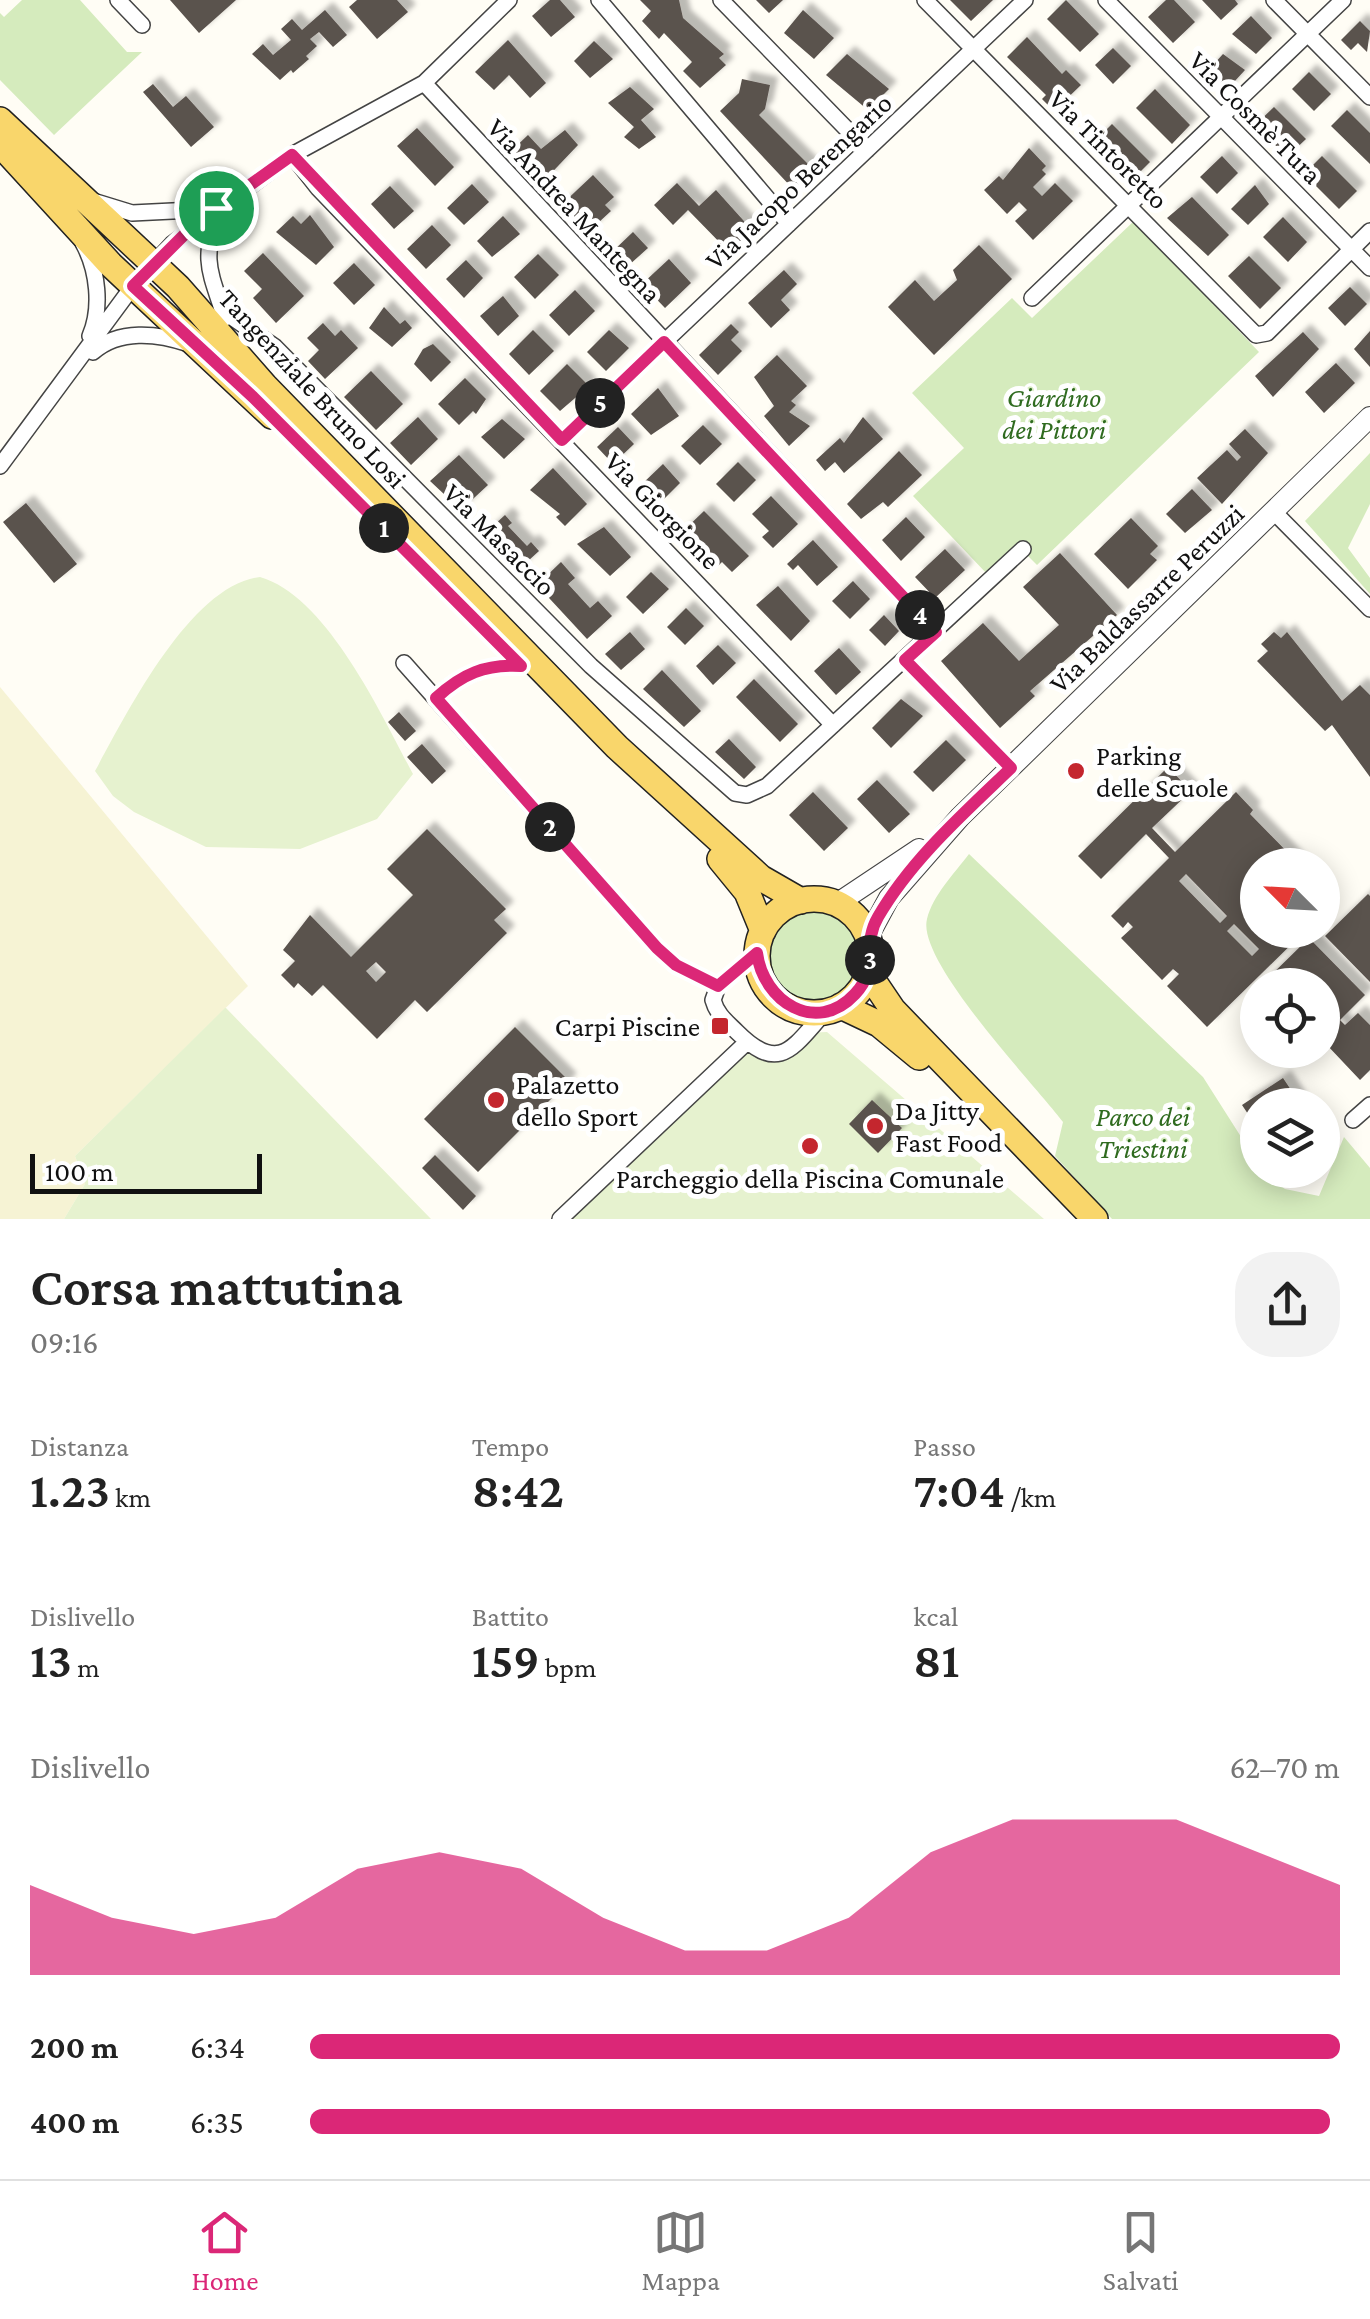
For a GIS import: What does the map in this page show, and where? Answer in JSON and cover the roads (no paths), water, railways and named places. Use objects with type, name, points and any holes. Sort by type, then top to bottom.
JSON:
[{"type":"main road","name":"Tangenziale Bruno Losi","points":[[0,120],[77,194],[203,351],[728,868],[747,892],[760,942]]},
{"type":"main road","name":"Tangenziale Bruno Losi","points":[[0,144],[72,222],[144,275],[235,351],[616,747],[761,878],[801,900]]},
{"type":"main road","points":[[833,1009],[854,996],[868,973],[868,938],[853,914],[838,904],[801,900],[782,908],[760,942],[759,970],[778,1000],[793,1008],[833,1009],[879,1024],[923,1060],[1071,1219]]},
{"type":"main road","points":[[868,973],[893,1010],[1094,1219]]},
{"type":"street","points":[[118,0],[142,25]]},
{"type":"street","points":[[0,466],[144,275],[216,208],[292,155],[424,83],[508,0]]},
{"type":"street","points":[[600,0],[789,224]]},
{"type":"street","points":[[721,0],[867,150]]},
{"type":"street","name":"Via Tintoretto","points":[[925,0],[1130,203],[1256,335],[1267,333],[1351,248]]},
{"type":"street","name":"Via Jacopo Berengario","points":[[562,440],[1025,0]]},
{"type":"street","name":"Via Cosmè Tura","points":[[1106,0],[1370,268]]},
{"type":"street","points":[[1274,0],[1370,97]]},
{"type":"street","points":[[1032,298],[1343,0]]},
{"type":"street","name":"Via Andrea Mantegna","points":[[424,83],[936,632]]},
{"type":"street","name":"Via Giorgione","points":[[292,155],[833,725]]},
{"type":"street","points":[[77,194],[132,212],[216,208]]},
{"type":"street","points":[[216,208],[206,251],[208,278],[235,351]]},
{"type":"street","points":[[68,374],[93,332],[98,310],[88,251],[72,222]]},
{"type":"street","points":[[1351,248],[1370,231]]},
{"type":"street","name":"Via Masaccio","points":[[223,311],[274,347],[591,666],[735,794],[747,796],[767,786],[833,725]]},
{"type":"street","points":[[68,374],[106,340],[124,336],[176,340],[203,351]]},
{"type":"street","name":"Via Baldassarre Peruzzi","points":[[868,938],[890,898],[960,817],[1370,417]]},
{"type":"street","points":[[1274,512],[1370,609]]},
{"type":"street","points":[[833,725],[1024,549]]},
{"type":"street","points":[[905,660],[1011,768]]},
{"type":"street","points":[[404,663],[657,948],[676,965],[718,986]]},
{"type":"street","points":[[436,698],[470,673],[487,667],[521,666]]},
{"type":"street","name":"Via Baldassarre Peruzzi","points":[[838,904],[878,880],[960,817]]},
{"type":"street","points":[[760,942],[718,986],[714,1006],[746,1042],[764,1054],[782,1055],[833,1009]]},
{"type":"street","points":[[560,1219],[746,1042]]},
{"type":"street","points":[[1353,1120],[1370,1106]]},
{"type":"place","name":"Parking delle Scuole","points":[[1076,771]]},
{"type":"place","name":"Carpi Piscine","points":[[720,1026]]},
{"type":"place","name":"Palazetto dello Sport","points":[[496,1100]]},
{"type":"place","name":"Da Jitty Fast Food","points":[[875,1126]]},
{"type":"place","name":"Parcheggio della Piscina Comunale","points":[[810,1146]]},
{"type":"park label","name":"Giardino dei Pittori","points":[[1054,413]]},
{"type":"park label","name":"Parco dei Triestini","points":[[1143,1132]]}]
